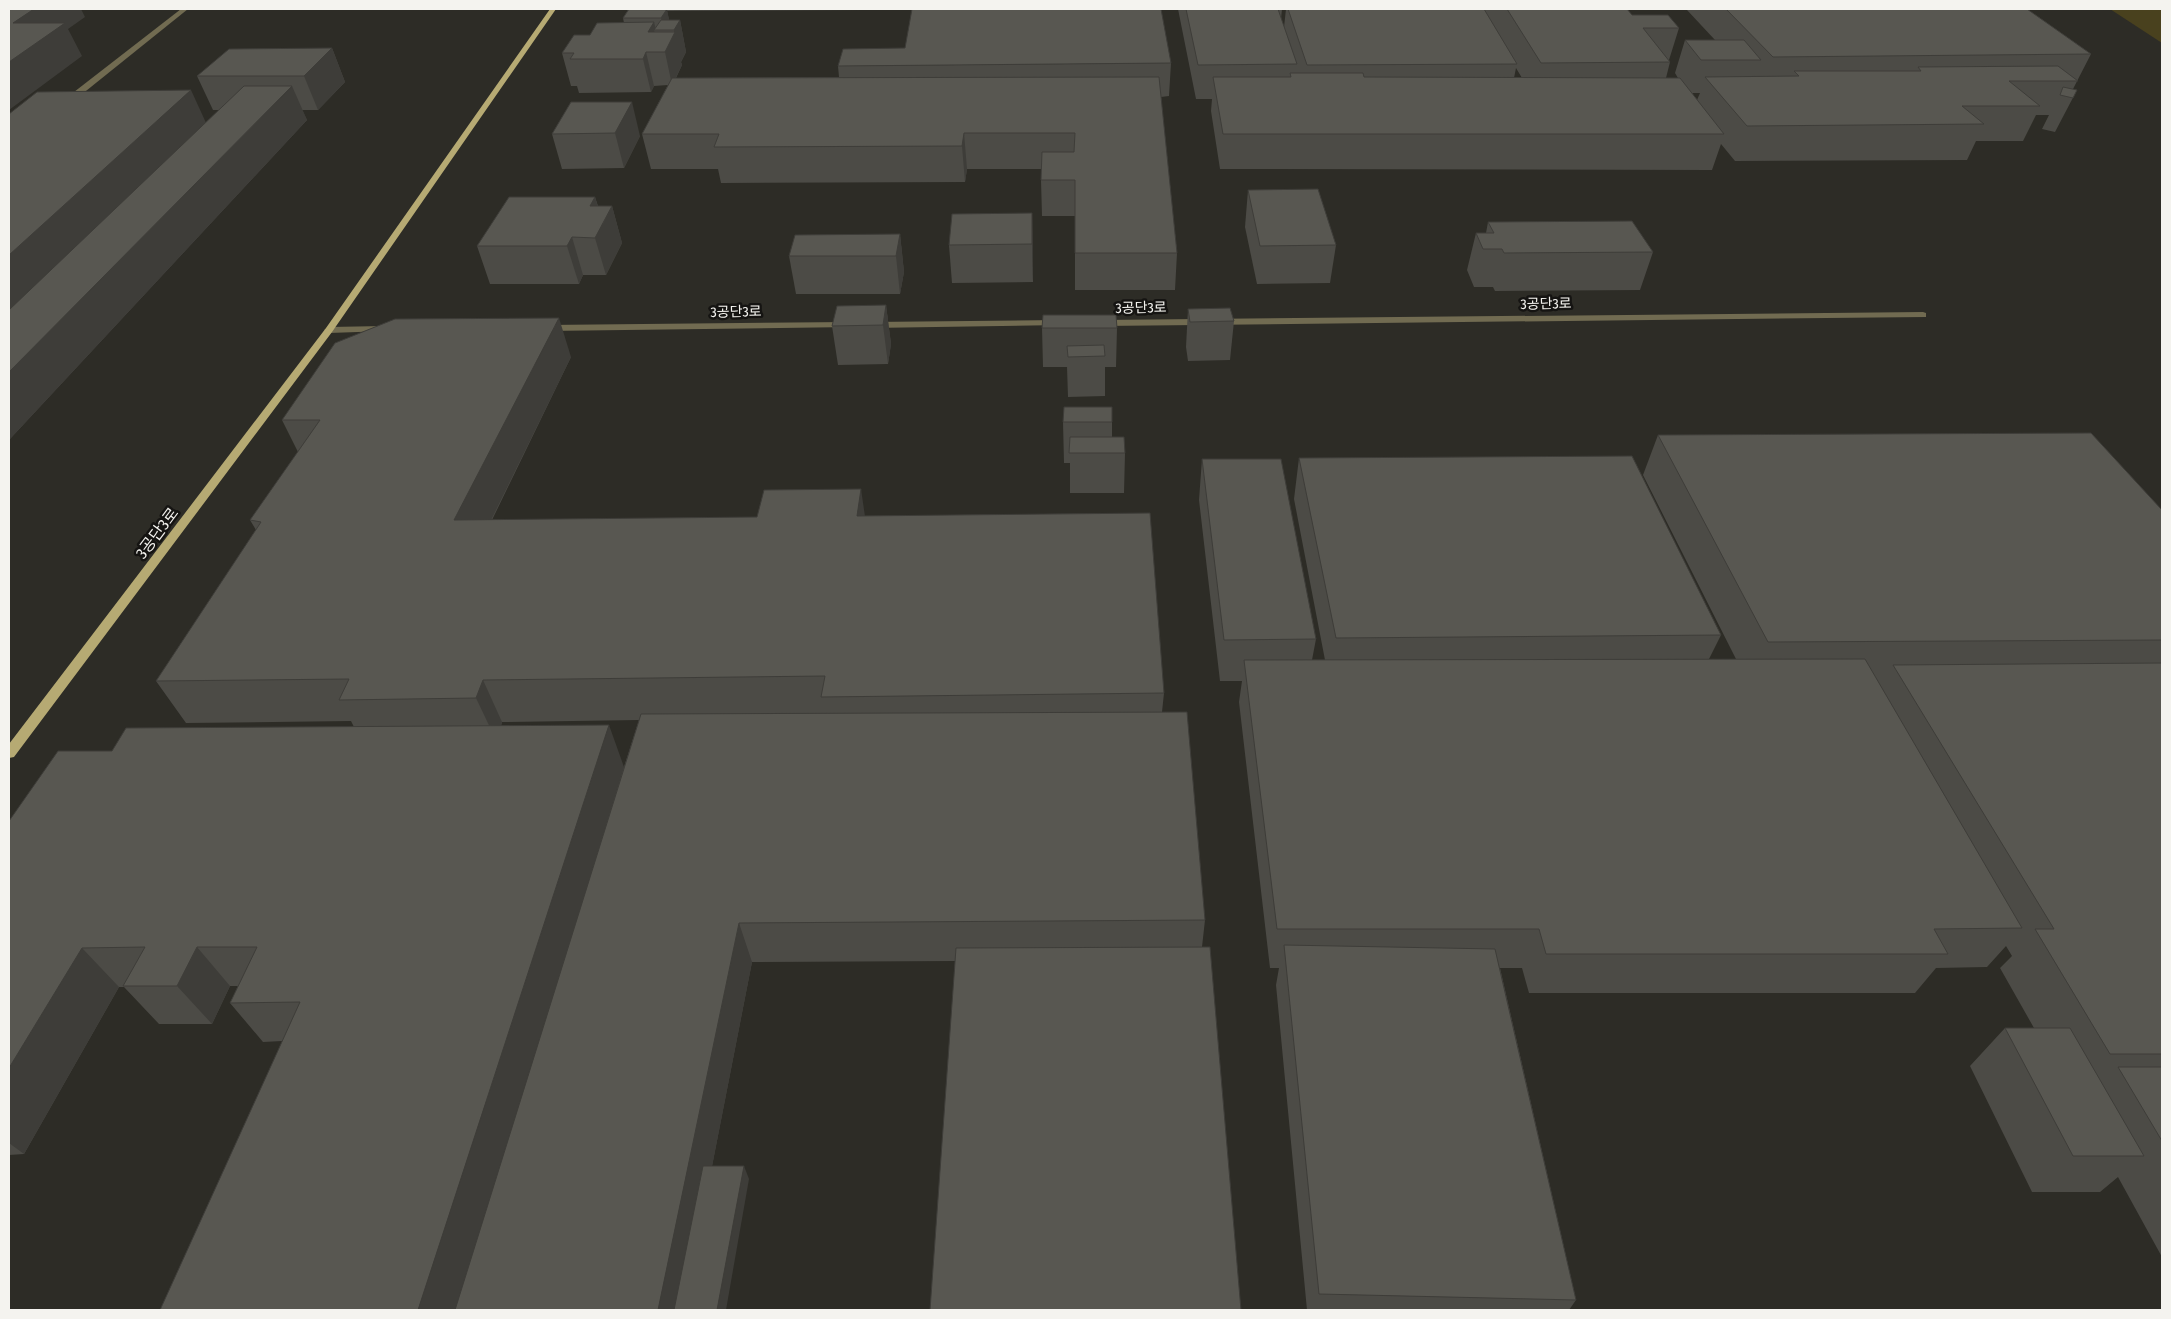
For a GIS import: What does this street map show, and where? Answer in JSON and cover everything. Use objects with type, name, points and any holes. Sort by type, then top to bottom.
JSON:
[{"type":"main road","name":"3공단3로","points":[[9,753],[329,330],[553,9]]},
{"type":"street","points":[[62,105],[185,9]]},
{"type":"street","name":"3공단3로","points":[[1096,323],[1922,314]]},
{"type":"street","name":"3공단3로","points":[[538,328],[1066,323]]},
{"type":"street","points":[[329,330],[398,329]]},
{"type":"shaded area","points":[[2110,9],[2162,9],[2162,43]]},
{"type":"building","points":[[9,9],[34,9],[13,23],[65,23],[9,62]]},
{"type":"building","points":[[629,9],[667,9],[661,18],[623,18]]},
{"type":"building","points":[[912,9],[1161,9],[1171,63],[838,66],[843,49],[905,48]]},
{"type":"building","points":[[1186,9],[1278,9],[1297,64],[1198,65]]},
{"type":"building","points":[[1288,9],[1484,9],[1517,64],[1307,65]]},
{"type":"building","points":[[1507,9],[1627,9],[1632,15],[1668,15],[1679,28],[1643,28],[1670,62],[1541,63]]},
{"type":"building","points":[[1726,9],[2027,9],[2091,54],[1773,57]]},
{"type":"building","points":[[661,20],[680,20],[674,30],[654,30]]},
{"type":"building","points":[[654,22],[648,32],[675,32],[665,52],[646,52],[643,59],[570,59],[574,53],[562,53],[574,35],[590,35],[597,23]]},
{"type":"building","points":[[1685,40],[1744,40],[1761,60],[1701,60]]},
{"type":"building","points":[[332,48],[304,76],[197,76],[229,49]]},
{"type":"building","points":[[2058,66],[2078,81],[2009,81],[2040,106],[1962,106],[1984,124],[1747,126],[1705,77],[1799,76],[1794,71],[1921,71],[1918,67]]},
{"type":"building","points":[[1290,73],[1363,73],[1364,77],[1680,78],[1724,134],[1223,134],[1213,77],[1291,77]]},
{"type":"building","points":[[1159,77],[1177,253],[1075,253],[1075,180],[1041,180],[1042,152],[1074,152],[1075,133],[964,133],[962,146],[714,147],[719,134],[642,134],[672,78]]},
{"type":"building","points":[[244,86],[292,86],[9,372],[9,310]]},
{"type":"building","points":[[2063,87],[2077,90],[2073,98],[2060,95]]},
{"type":"building","points":[[191,90],[9,255],[9,114],[37,92]]},
{"type":"building","points":[[571,102],[632,102],[615,133],[552,134]]},
{"type":"building","points":[[1318,189],[1336,245],[1260,246],[1248,190]]},
{"type":"building","points":[[509,197],[595,197],[590,206],[612,206],[595,238],[572,237],[567,246],[477,246]]},
{"type":"building","points":[[1032,213],[1032,244],[949,245],[952,214]]},
{"type":"building","points":[[1632,221],[1653,252],[1504,253],[1502,249],[1483,249],[1476,233],[1494,233],[1488,222]]},
{"type":"building","points":[[900,234],[896,256],[789,256],[795,235]]},
{"type":"building","points":[[886,305],[883,325],[832,326],[837,306]]},
{"type":"building","points":[[1230,308],[1234,321],[1190,322],[1188,309]]},
{"type":"building","points":[[1043,315],[1116,315],[1117,328],[1042,328]]},
{"type":"building","points":[[559,318],[454,520],[757,517],[764,490],[861,489],[857,516],[1150,513],[1164,693],[821,697],[825,676],[483,680],[476,698],[339,700],[349,679],[156,681],[261,522],[250,520],[320,420],[282,420],[335,343],[395,319]]},
{"type":"building","points":[[1104,345],[1105,356],[1068,357],[1067,346]]},
{"type":"building","points":[[1064,407],[1112,407],[1112,422],[1063,422]]},
{"type":"building","points":[[2091,433],[2162,510],[2162,640],[1768,642],[1658,435]]},
{"type":"building","points":[[1070,437],[1124,437],[1125,453],[1069,453]]},
{"type":"building","points":[[1632,456],[1721,635],[1336,638],[1299,458]]},
{"type":"building","points":[[1202,459],[1281,459],[1316,639],[1224,640]]},
{"type":"building","points":[[1865,659],[2022,928],[1934,929],[1948,954],[1546,954],[1539,929],[1277,929],[1244,660]]},
{"type":"building","points":[[2162,663],[2162,1054],[2110,1054],[2035,929],[2054,929],[1893,665]]},
{"type":"building","points":[[1187,712],[1205,920],[739,923],[658,1310],[455,1310],[641,714]]},
{"type":"building","points":[[609,725],[418,1310],[160,1310],[300,1002],[230,1003],[257,947],[197,947],[177,986],[123,986],[145,947],[82,948],[9,1068],[9,821],[58,751],[112,751],[126,728]]},
{"type":"building","points":[[1284,945],[1495,949],[1576,1300],[1319,1294]]},
{"type":"building","points":[[1210,947],[1241,1310],[930,1310],[956,948]]},
{"type":"building","points":[[2005,1028],[2070,1028],[2144,1156],[2073,1156]]},
{"type":"building","points":[[2118,1067],[2162,1067],[2162,1141]]},
{"type":"building","points":[[703,1166],[744,1166],[717,1310],[674,1310]]}]
